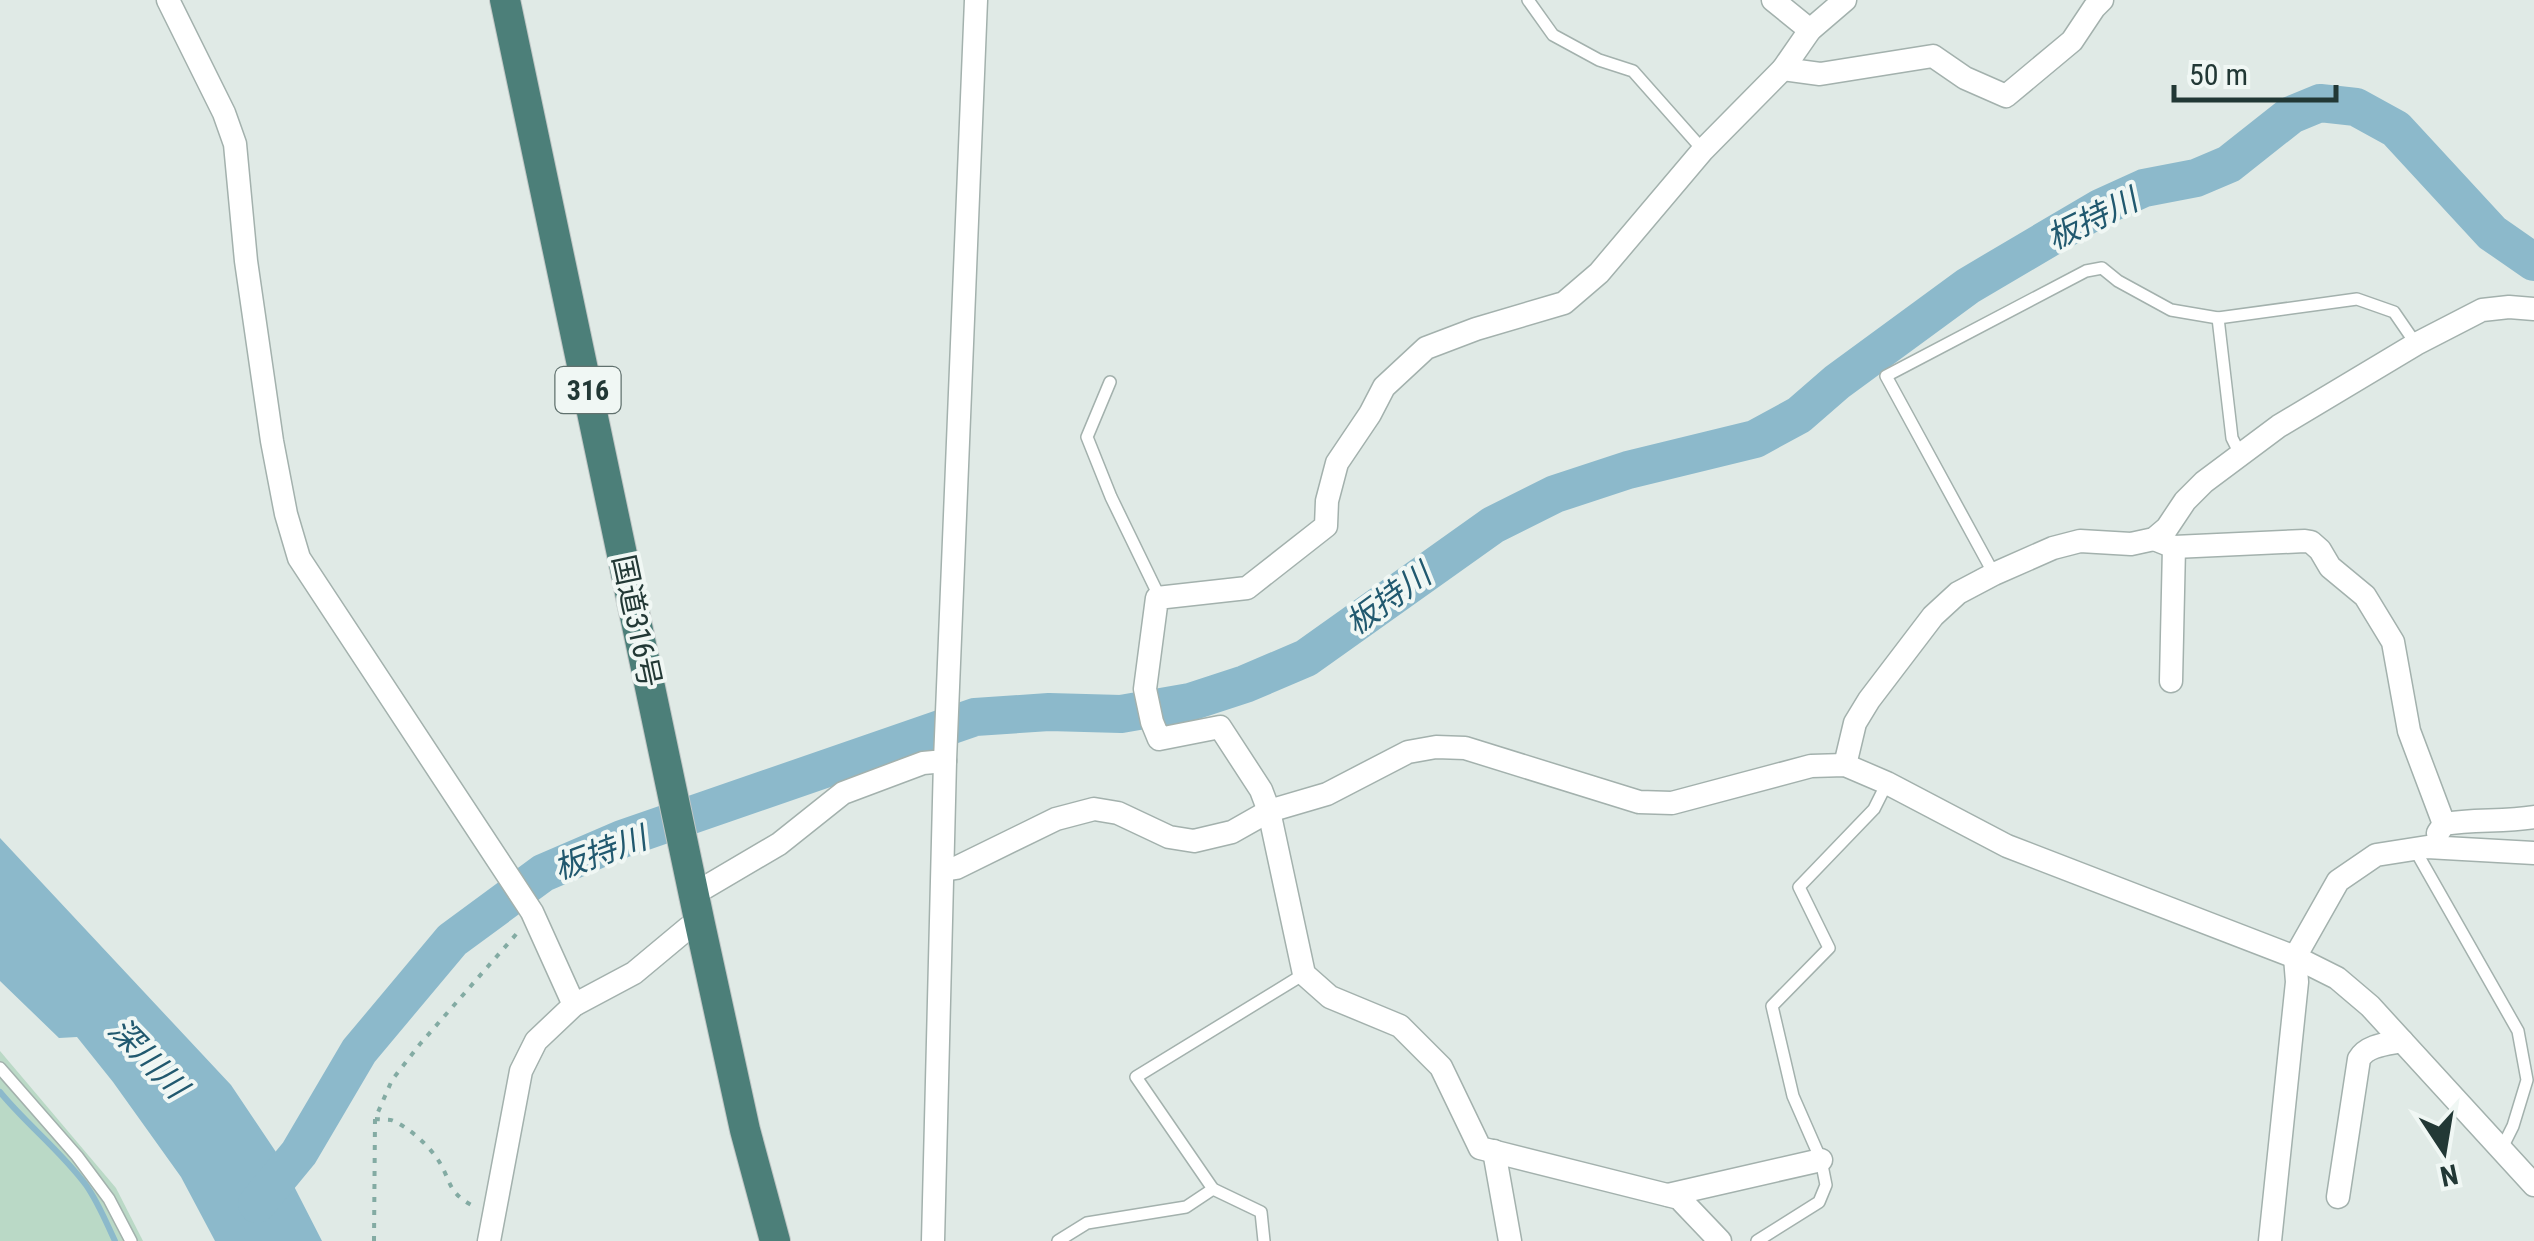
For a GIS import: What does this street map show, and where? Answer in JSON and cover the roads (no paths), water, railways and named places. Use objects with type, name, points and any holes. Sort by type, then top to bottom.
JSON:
[{"type":"highway","name":"国道316号","points":[[505,0],[700,924],[745,1130],[775,1241]]},
{"type":"street","points":[[168,0],[224,113],[235,144],[246,261],[272,441],[286,514],[300,558],[534,917],[574,1005]]},
{"type":"street","points":[[933,1241],[945,752],[976,0]]},
{"type":"street","points":[[1773,0],[1810,30]]},
{"type":"street","points":[[1720,1241],[1679,1198],[1480,1148],[1441,1066],[1400,1026],[1330,997],[1304,974],[1269,811],[1261,790],[1220,726],[1158,739],[1145,690],[1157,598],[1247,588],[1326,526],[1327,500],[1337,463],[1384,387],[1426,348],[1564,303],[1599,273],[1703,150],[1783,69],[1810,30],[1845,0]]},
{"type":"street","points":[[1783,69],[1820,74],[1933,56],[1965,78],[2006,96],[2072,41],[2102,0]]},
{"type":"street","points":[[2171,681],[2164,543],[2167,528],[2185,500],[2279,426],[2416,344],[2482,310],[2534,310]]},
{"type":"street","points":[[1845,765],[1855,723],[1868,700],[1922,630],[1958,593],[1994,574],[2053,548],[2080,541],[2305,541],[2320,550],[2330,567],[2365,596],[2394,642],[2409,731],[2444,824]]},
{"type":"street","points":[[943,870],[956,868],[1056,819],[1094,809],[1118,813],[1168,838],[1194,841],[1232,832],[1269,811],[1328,794],[1408,752],[1436,747],[1464,748],[1639,802],[1672,803],[1811,766],[1845,765],[1888,783],[2007,846],[2295,956],[2337,978],[2370,1006],[2534,1185]]},
{"type":"street","points":[[691,881],[779,844],[843,793],[945,752]]},
{"type":"street","points":[[2421,848],[2444,824],[2534,817]]},
{"type":"street","points":[[2270,1241],[2296,982],[2295,956],[2338,880],[2376,856],[2421,848],[2534,853]]},
{"type":"street","points":[[491,1231],[522,1071],[536,1041],[574,1005],[634,973],[688,928],[700,924]]},
{"type":"street","points":[[2338,1197],[2359,1059],[2363,1052],[2402,1040]]},
{"type":"street","points":[[1494,1151],[1510,1241]]},
{"type":"street","points":[[1668,1195],[1821,1160]]},
{"type":"lane","points":[[1528,0],[1553,34],[1599,60],[1633,72],[1703,150]]},
{"type":"lane","points":[[1994,574],[1886,376],[2086,271],[2102,268],[2170,310],[2218,318],[2357,298],[2394,312],[2416,344]]},
{"type":"lane","points":[[2218,318],[2232,438],[2240,454]]},
{"type":"lane","points":[[1110,382],[1087,437],[1160,598]]},
{"type":"lane","points":[[1758,1241],[1819,1202],[1826,1184],[1821,1160],[1793,1096],[1772,1006],[1829,948],[1799,887],[1874,810],[1888,783]]},
{"type":"lane","points":[[2421,848],[2518,1031],[2527,1080],[2502,1148]]},
{"type":"lane","points":[[1264,1241],[1261,1212],[1213,1190],[1136,1077],[1304,974]]},
{"type":"lane","points":[[0,1068],[78,1156],[109,1199],[131,1241]]},
{"type":"lane","points":[[1058,1241],[1087,1223],[1186,1208],[1213,1190]]},
{"type":"water","name":"深川川","points":[[0,838],[231,1085],[278,1155],[322,1241],[215,1241],[181,1177],[77,1037],[59,1038],[0,981]]},
{"type":"waterway","name":"板持川","points":[[257,1204],[299,1153],[359,1051],[452,940],[543,873],[622,839],[975,717],[1049,712],[1121,714],[1190,702],[1306,658],[1493,525],[1555,494],[1628,470],[1755,439],[1799,415],[1837,382],[1968,286],[2100,208],[2144,188],[2196,178],[2229,164],[2291,115],[2320,103],[2356,107],[2396,129],[2492,233],[2534,262]]},
{"type":"waterway","points":[[0,1092],[86,1185],[115,1241]]}]
